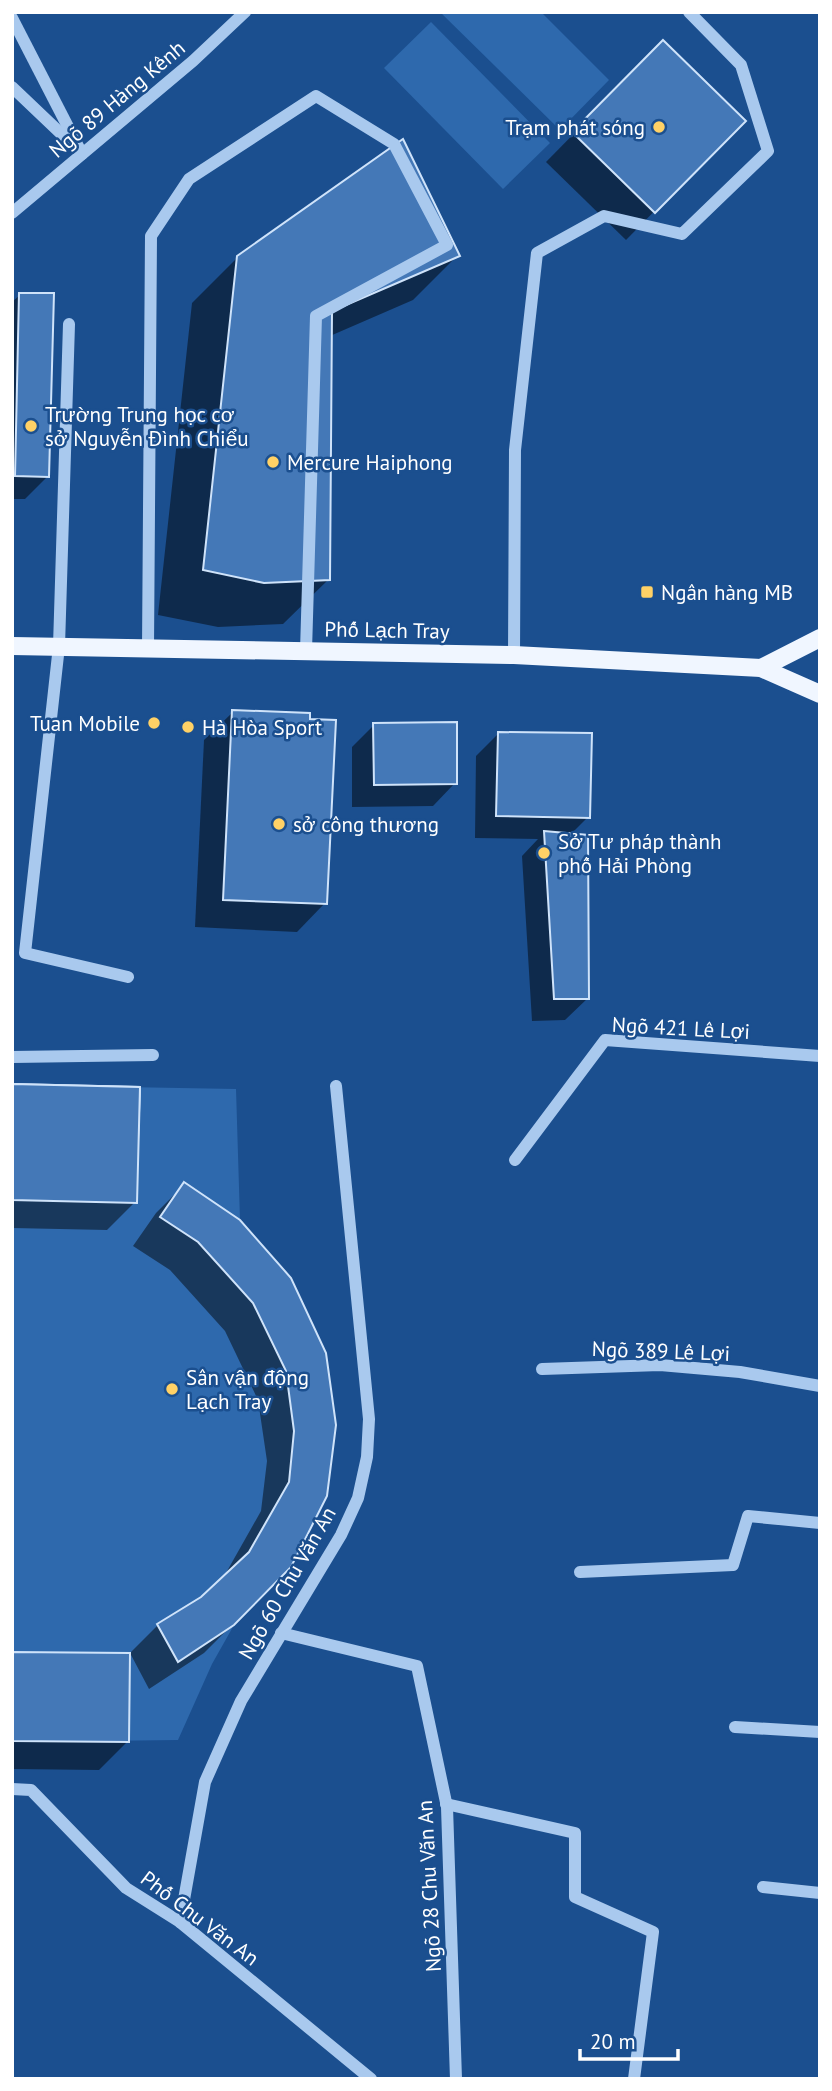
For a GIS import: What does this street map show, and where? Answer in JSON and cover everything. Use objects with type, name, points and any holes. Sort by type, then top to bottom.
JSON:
[{"type":"main road","name":"Phố Lạch Tray","points":[[761,667],[820,638]]},
{"type":"main road","name":"Phố Lạch Tray","points":[[12,646],[514,655],[761,667],[820,694]]},
{"type":"street","name":"Ngõ 89 Hàng Kênh","points":[[12,213],[193,61],[245,12]]},
{"type":"street","points":[[514,655],[515,450],[537,253],[604,216],[682,234],[768,151],[741,65],[690,12]]},
{"type":"street","points":[[12,18],[82,154]]},
{"type":"street","points":[[12,87],[82,154]]},
{"type":"street","points":[[148,648],[151,236],[189,179],[316,96],[394,144],[447,245],[316,316],[306,651]]},
{"type":"street","points":[[69,324],[59,646],[25,953],[128,977]]},
{"type":"street","name":"Ngõ 421 Lê Lợi","points":[[515,1160],[605,1040],[820,1056]]},
{"type":"street","points":[[12,1057],[153,1055]]},
{"type":"street","name":"Ngõ 60 Chu Văn An","points":[[180,1922],[205,1782],[241,1701],[341,1535],[358,1498],[367,1457],[369,1419],[335,1086]]},
{"type":"street","name":"Ngõ 389 Lê Lợi","points":[[542,1369],[660,1365],[740,1372],[820,1386]]},
{"type":"street","points":[[580,1572],[733,1565],[748,1516],[820,1523]]},
{"type":"street","name":"Ngõ 28 Chu Văn An","points":[[281,1633],[417,1666],[446,1804],[456,2079]]},
{"type":"street","points":[[735,1727],[820,1732]]},
{"type":"street","name":"Phố Chu Văn An","points":[[12,1788],[32,1790],[126,1888],[180,1922],[371,2079]]},
{"type":"street","points":[[446,1804],[575,1833],[575,1897],[653,1932],[634,2079]]},
{"type":"street","points":[[763,1887],[820,1894]]},
{"type":"shaded area","points":[[440,12],[541,12],[609,80],[560,130]]},
{"type":"shaded area","points":[[431,22],[550,143],[503,189],[384,68]]},
{"type":"shaded area","name":"Sân vận động Lạch Tray","points":[[12,1085],[236,1089],[240,1220],[291,1278],[326,1353],[336,1425],[327,1496],[291,1567],[234,1625],[212,1664],[178,1740],[12,1742]]},
{"type":"building","name":"Trạm phát sóng","points":[[663,40],[746,121],[655,213],[572,132]]},
{"type":"building","name":"Mercure Haiphong","points":[[403,139],[460,256],[332,311],[330,580],[264,583],[203,570],[237,256]]},
{"type":"building","points":[[19,293],[54,293],[49,477],[15,476]]},
{"type":"building","name":"sở công thương","points":[[232,710],[310,713],[310,719],[336,720],[327,904],[223,900]]},
{"type":"building","points":[[457,722],[457,784],[374,785],[373,723]]},
{"type":"building","points":[[498,732],[592,733],[590,818],[496,816]]},
{"type":"building","points":[[544,831],[588,835],[589,999],[554,999]]},
{"type":"building","points":[[12,1084],[140,1087],[138,1139],[12,1136]]},
{"type":"building","points":[[12,1084],[140,1087],[137,1203],[12,1200]]},
{"type":"building","points":[[184,1182],[240,1220],[291,1278],[326,1353],[336,1425],[327,1496],[291,1567],[234,1625],[178,1662],[157,1624],[201,1597],[249,1552],[289,1482],[294,1431],[286,1371],[253,1303],[198,1242],[160,1217]]},
{"type":"building","points":[[12,1652],[130,1653],[129,1742],[12,1741]]},
{"type":"place","name":"Trạm phát sóng","points":[[659,127]]},
{"type":"place","name":"Trường Trung học cơ sở Nguyễn Đình Chiểu","points":[[31,426]]},
{"type":"place","name":"Mercure Haiphong","points":[[273,462]]},
{"type":"place","name":"Ngân hàng MB","points":[[647,592]]},
{"type":"place","name":"Tuan Mobile","points":[[154,723]]},
{"type":"place","name":"Hà Hòa Sport","points":[[188,727]]},
{"type":"place","name":"sở công thương","points":[[279,824]]},
{"type":"place","name":"Sở Tư pháp thành phố Hải Phòng","points":[[544,853]]},
{"type":"place","name":"Sân vận động Lạch Tray","points":[[172,1389]]}]
